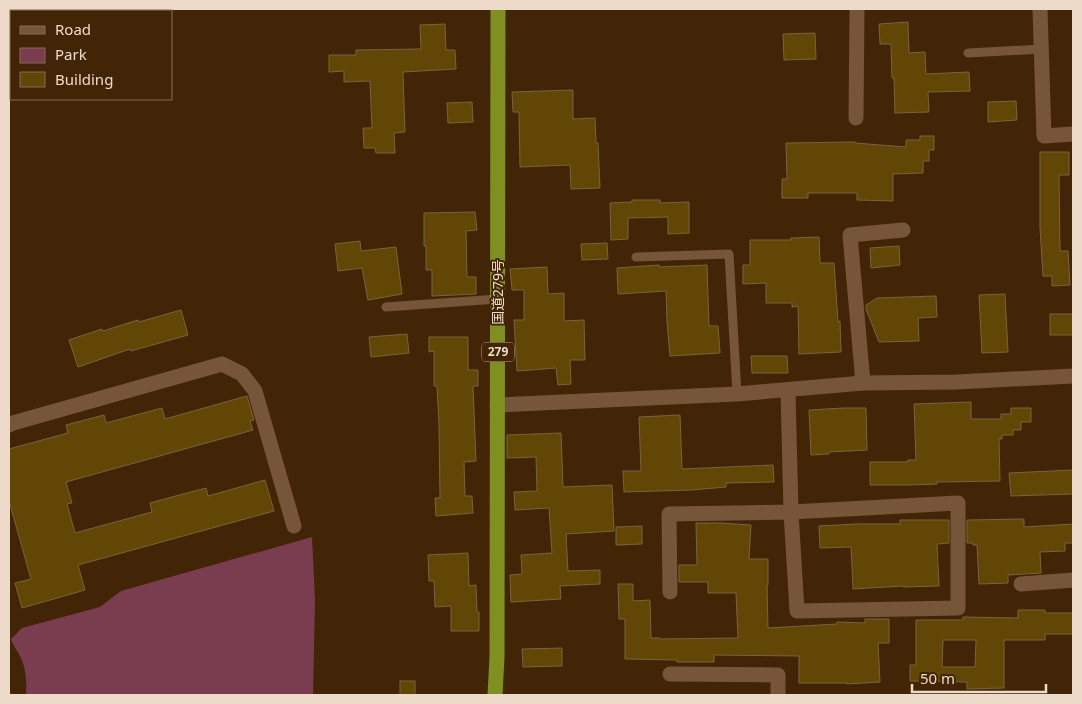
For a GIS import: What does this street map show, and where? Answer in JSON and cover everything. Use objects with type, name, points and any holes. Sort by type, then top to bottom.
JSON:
[{"type":"highway","name":"国道279号","points":[[496,695],[498,9]]},
{"type":"street","points":[[856,118],[857,9]]},
{"type":"street","points":[[1040,9],[1044,136],[1073,134]]},
{"type":"street","points":[[863,384],[850,235],[904,230]]},
{"type":"street","points":[[9,425],[222,364],[242,374],[254,391],[294,526]]},
{"type":"street","points":[[498,405],[737,394],[863,384],[957,382],[1073,376]]},
{"type":"street","points":[[670,592],[669,514],[791,512],[958,503],[958,608],[797,611],[791,512],[788,391]]},
{"type":"street","points":[[1021,584],[1073,580]]},
{"type":"street","points":[[670,674],[778,675],[778,695]]},
{"type":"lane","points":[[968,53],[1042,49]]},
{"type":"lane","points":[[636,258],[729,254],[737,394]]},
{"type":"lane","points":[[386,307],[498,299]]},
{"type":"green space","points":[[312,537],[315,600],[313,695],[26,695],[24,665],[11,639],[22,628],[100,607],[121,591]]},
{"type":"building","points":[[908,22],[909,53],[925,52],[926,74],[969,72],[970,91],[928,92],[929,112],[895,113],[891,44],[880,44],[879,24]]},
{"type":"building","points":[[445,24],[446,50],[455,50],[456,69],[403,72],[405,132],[394,133],[395,153],[376,153],[375,148],[364,148],[363,128],[372,128],[370,81],[344,82],[344,71],[329,72],[329,55],[356,55],[356,50],[421,49],[420,25]]},
{"type":"building","points":[[815,33],[816,59],[784,60],[783,34]]},
{"type":"building","points":[[573,90],[573,119],[595,118],[600,188],[571,189],[570,165],[520,167],[519,112],[513,112],[512,92]]},
{"type":"building","points":[[1016,101],[1017,120],[988,122],[988,102]]},
{"type":"building","points":[[472,102],[473,122],[448,123],[447,103]]},
{"type":"building","points":[[920,136],[934,136],[934,150],[929,150],[929,161],[923,161],[923,173],[893,174],[893,201],[857,200],[857,193],[808,193],[808,198],[782,198],[782,179],[787,179],[786,143],[855,142],[906,147],[906,140],[920,140]]},
{"type":"building","points":[[1040,152],[1069,152],[1069,175],[1059,175],[1060,251],[1068,251],[1070,285],[1052,286],[1052,276],[1043,276],[1040,228]]},
{"type":"building","points":[[632,200],[660,200],[660,203],[689,202],[689,233],[668,234],[668,217],[628,218],[628,239],[611,240],[610,203],[632,202]]},
{"type":"building","points":[[475,212],[477,230],[466,231],[467,277],[476,277],[476,294],[432,296],[432,270],[426,270],[424,213]]},
{"type":"building","points":[[819,237],[820,263],[834,263],[841,352],[799,354],[798,306],[792,307],[792,303],[766,303],[766,283],[743,284],[743,265],[750,265],[750,240],[791,240],[791,238]]},
{"type":"building","points":[[360,241],[361,251],[396,247],[402,294],[368,300],[362,268],[338,271],[335,244]]},
{"type":"building","points":[[607,243],[608,259],[582,260],[581,244]]},
{"type":"building","points":[[899,246],[900,265],[871,268],[870,248]]},
{"type":"building","points":[[659,265],[659,267],[707,265],[709,326],[718,326],[720,353],[670,356],[666,291],[618,294],[617,268]]},
{"type":"building","points":[[547,267],[548,294],[564,293],[564,321],[584,320],[585,360],[570,360],[571,384],[558,385],[556,368],[517,371],[514,320],[524,320],[524,290],[512,290],[510,269]]},
{"type":"building","points":[[1005,294],[1008,352],[982,353],[979,295]]},
{"type":"building","points":[[936,296],[937,317],[918,318],[919,341],[879,342],[866,305],[877,298]]},
{"type":"building","points":[[181,310],[188,335],[131,351],[130,349],[78,367],[69,340],[102,329],[103,331],[138,320],[139,322]]},
{"type":"building","points":[[1050,314],[1073,314],[1073,335],[1050,335]]},
{"type":"building","points":[[407,334],[409,353],[371,357],[369,337]]},
{"type":"building","points":[[429,337],[468,337],[468,370],[478,370],[478,386],[473,386],[476,461],[464,462],[465,496],[472,496],[473,513],[436,516],[435,498],[440,498],[439,424],[437,386],[434,386],[434,351],[429,352]]},
{"type":"building","points":[[751,356],[787,356],[788,373],[752,373]]},
{"type":"building","points":[[247,396],[254,420],[250,421],[253,430],[66,482],[72,503],[67,504],[75,533],[152,512],[150,503],[206,488],[208,496],[265,480],[274,511],[78,565],[85,590],[22,608],[15,583],[31,579],[9,501],[9,449],[68,433],[66,425],[104,415],[106,423],[162,408],[165,419]]},
{"type":"building","points":[[971,402],[971,419],[1001,419],[1001,414],[1011,414],[1011,408],[1031,408],[1031,422],[1021,422],[1021,430],[1013,430],[1013,435],[1002,435],[1002,439],[999,439],[1000,481],[870,485],[870,462],[908,462],[908,460],[916,460],[914,404]]},
{"type":"building","points":[[866,408],[867,450],[811,455],[809,410]]},
{"type":"building","points":[[680,415],[682,469],[773,465],[774,482],[726,483],[726,487],[691,490],[624,492],[623,471],[641,471],[639,417]]},
{"type":"building","points":[[561,433],[563,487],[612,485],[614,531],[566,534],[568,571],[600,570],[600,584],[560,586],[561,599],[511,602],[510,575],[522,574],[521,555],[552,553],[549,508],[515,510],[514,492],[537,491],[536,457],[507,458],[507,435]]},
{"type":"building","points":[[1073,470],[1073,494],[1011,496],[1009,473]]},
{"type":"building","points":[[1024,519],[1024,527],[1073,524],[1073,543],[1065,543],[1065,551],[1040,552],[1041,573],[1008,575],[1008,583],[979,584],[977,545],[967,543],[967,520]]},
{"type":"building","points":[[900,520],[949,520],[949,543],[937,544],[939,586],[853,589],[851,547],[820,548],[819,526],[900,524]]},
{"type":"building","points":[[696,523],[751,525],[749,559],[768,559],[768,628],[837,624],[837,622],[865,623],[865,619],[889,619],[889,643],[878,643],[880,682],[847,684],[799,683],[799,656],[714,655],[714,662],[625,659],[625,619],[619,619],[618,584],[633,584],[633,601],[650,600],[651,638],[738,638],[736,593],[708,593],[708,582],[679,582],[679,565],[697,565]]},
{"type":"building","points":[[642,526],[642,544],[616,545],[616,527]]},
{"type":"building","points":[[468,553],[469,586],[476,585],[479,631],[451,631],[451,606],[435,607],[434,581],[429,581],[428,555]]},
{"type":"building","points":[[1018,610],[1045,610],[1045,613],[1073,613],[1073,634],[1045,634],[1045,640],[1004,640],[1004,688],[967,689],[967,682],[910,681],[910,665],[916,665],[916,620],[963,620],[963,617],[1018,618]],"holes":[[[943,640],[976,640],[975,667],[942,667]]]},
{"type":"building","points":[[562,648],[562,666],[523,667],[522,649]]},
{"type":"building","points":[[400,681],[415,681],[415,695],[400,695]]}]
